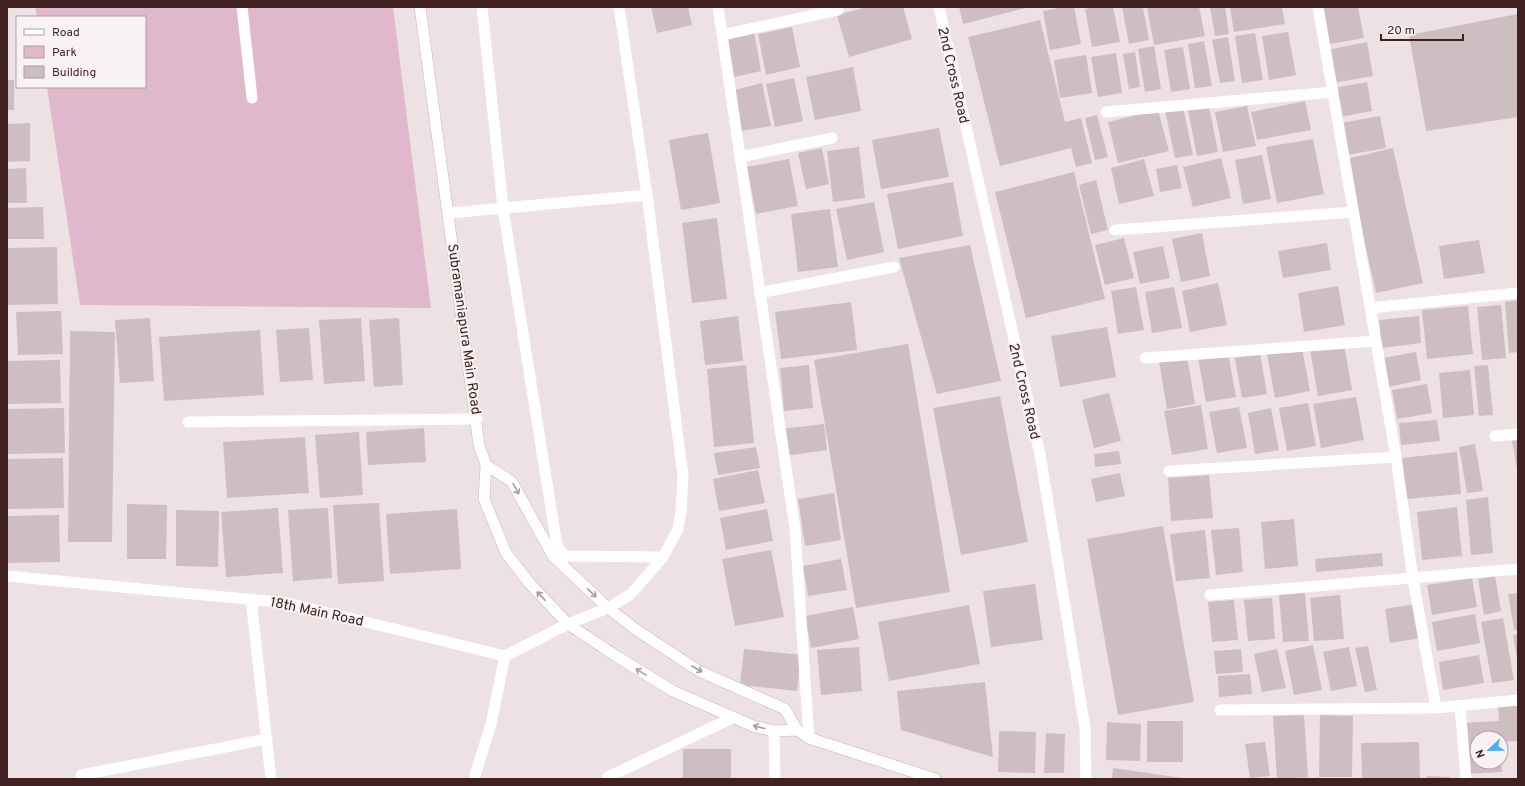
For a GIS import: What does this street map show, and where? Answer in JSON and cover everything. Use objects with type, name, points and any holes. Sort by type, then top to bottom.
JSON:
[{"type":"street","points":[[242,7],[252,98]]},
{"type":"street","name":"Subramaniapura Main Road","points":[[420,7],[477,419],[479,445],[486,465],[484,499],[506,553],[531,585],[568,624],[673,691],[732,718],[774,731],[797,730]]},
{"type":"street","points":[[482,7],[503,208],[557,546],[564,556],[664,557]]},
{"type":"street","points":[[474,779],[491,724],[505,656],[568,624],[608,608],[631,594],[664,557],[678,529],[681,512],[683,476],[647,195],[618,7]]},
{"type":"street","points":[[718,7],[759,294],[795,529],[809,738]]},
{"type":"street","name":"2nd Cross Road","points":[[939,7],[1040,454],[1085,728],[1086,779]]},
{"type":"street","points":[[1318,7],[1396,457],[1413,579],[1436,708]]},
{"type":"street","points":[[722,35],[838,10]]},
{"type":"street","points":[[1106,112],[1332,92]]},
{"type":"street","points":[[740,157],[832,138]]},
{"type":"street","points":[[449,213],[647,195]]},
{"type":"street","points":[[1115,230],[1353,212]]},
{"type":"street","points":[[759,294],[894,267]]},
{"type":"street","points":[[1370,308],[1518,293]]},
{"type":"street","points":[[1145,358],[1376,341]]},
{"type":"street","points":[[188,422],[477,419]]},
{"type":"street","points":[[1495,436],[1518,434]]},
{"type":"street","points":[[1169,471],[1396,457]]},
{"type":"street","points":[[486,465],[512,482],[553,556],[608,608],[638,631],[699,671],[785,709],[797,730],[809,738],[935,779]]},
{"type":"street","points":[[1210,595],[1518,569]]},
{"type":"street","name":"18th Main Road","points":[[7,576],[288,602],[505,656]]},
{"type":"street","points":[[251,599],[271,779]]},
{"type":"street","points":[[1220,710],[1436,708],[1518,700]]},
{"type":"street","points":[[1460,706],[1466,779]]},
{"type":"street","points":[[608,776],[732,718]]},
{"type":"street","points":[[774,731],[775,779]]},
{"type":"street","points":[[81,775],[267,739]]},
{"type":"green space","points":[[35,7],[393,7],[431,308],[80,305],[47,88],[146,88],[146,16],[37,16]]},
{"type":"building","points":[[651,7],[688,7],[692,25],[657,33]]},
{"type":"building","points":[[867,7],[903,7],[912,39],[849,57],[837,15]]},
{"type":"building","points":[[959,7],[1026,7],[1026,8],[963,24]]},
{"type":"building","points":[[1064,7],[1074,7],[1081,44],[1050,50],[1043,11]]},
{"type":"building","points":[[1095,7],[1113,7],[1120,42],[1092,47],[1085,9]]},
{"type":"building","points":[[1122,7],[1143,7],[1149,40],[1129,44]]},
{"type":"building","points":[[1147,7],[1199,7],[1205,36],[1154,45]]},
{"type":"building","points":[[1210,7],[1225,7],[1229,34],[1215,36]]},
{"type":"building","points":[[1230,7],[1282,7],[1285,24],[1234,32]]},
{"type":"building","points":[[1318,7],[1358,7],[1364,38],[1325,45]]},
{"type":"building","points":[[1518,14],[1518,117],[1426,131],[1409,35]]},
{"type":"building","points":[[1040,20],[1065,122],[1081,118],[1092,163],[1076,167],[1071,148],[1000,166],[968,37]]},
{"type":"building","points":[[792,27],[800,67],[766,75],[758,34]]},
{"type":"building","points":[[754,32],[761,71],[734,77],[727,38]]},
{"type":"building","points":[[1288,32],[1296,75],[1269,80],[1262,36]]},
{"type":"building","points":[[1255,33],[1263,80],[1242,83],[1235,36]]},
{"type":"building","points":[[1228,37],[1235,81],[1220,83],[1212,40]]},
{"type":"building","points":[[1204,41],[1212,86],[1195,88],[1188,44]]},
{"type":"building","points":[[1367,42],[1373,76],[1333,83],[1327,50]]},
{"type":"building","points":[[1154,46],[1161,89],[1145,92],[1138,49]]},
{"type":"building","points":[[1183,47],[1190,89],[1171,92],[1164,50]]},
{"type":"building","points":[[1135,52],[1140,87],[1129,89],[1123,54]]},
{"type":"building","points":[[1116,53],[1122,93],[1098,97],[1091,57]]},
{"type":"building","points":[[1086,55],[1092,93],[1060,98],[1054,60]]},
{"type":"building","points":[[853,67],[861,111],[815,120],[806,77]]},
{"type":"building","points":[[794,78],[803,121],[775,127],[766,84]]},
{"type":"building","points":[[7,80],[14,80],[14,110],[7,110]]},
{"type":"building","points":[[1367,82],[1372,111],[1340,117],[1334,88]]},
{"type":"building","points":[[762,83],[771,126],[741,131],[734,90]]},
{"type":"building","points":[[1305,101],[1311,130],[1257,140],[1251,112]]},
{"type":"building","points":[[1209,106],[1218,152],[1197,156],[1188,110]]},
{"type":"building","points":[[1247,106],[1256,146],[1223,152],[1215,112]]},
{"type":"building","points":[[1183,107],[1193,155],[1175,158],[1165,110]]},
{"type":"building","points":[[1158,110],[1169,151],[1118,163],[1108,122]]},
{"type":"building","points":[[1097,115],[1108,157],[1095,160],[1085,118]]},
{"type":"building","points":[[1380,116],[1386,148],[1347,155],[1341,123]]},
{"type":"building","points":[[30,123],[30,161],[7,162],[7,124]]},
{"type":"building","points":[[939,128],[949,177],[881,189],[872,140]]},
{"type":"building","points":[[708,133],[720,203],[681,210],[669,140]]},
{"type":"building","points":[[1313,139],[1324,194],[1277,203],[1266,147]]},
{"type":"building","points":[[859,147],[865,198],[833,202],[827,151]]},
{"type":"building","points":[[822,148],[829,184],[806,189],[798,153]]},
{"type":"building","points":[[1393,148],[1423,283],[1376,293],[1346,159]]},
{"type":"building","points":[[1262,155],[1271,199],[1243,204],[1235,160]]},
{"type":"building","points":[[1221,158],[1231,198],[1193,207],[1183,167]]},
{"type":"building","points":[[789,159],[798,206],[756,214],[747,167]]},
{"type":"building","points":[[1144,159],[1154,196],[1119,204],[1111,168]]},
{"type":"building","points":[[1177,165],[1182,188],[1160,192],[1156,169]]},
{"type":"building","points":[[26,168],[27,203],[7,203],[7,169]]},
{"type":"building","points":[[1074,172],[1105,299],[1026,318],[995,192]]},
{"type":"building","points":[[1096,180],[1108,230],[1091,234],[1079,185]]},
{"type":"building","points":[[953,182],[963,236],[898,249],[887,194]]},
{"type":"building","points":[[874,202],[884,252],[847,260],[836,209]]},
{"type":"building","points":[[43,207],[44,239],[7,239],[7,208]]},
{"type":"building","points":[[830,209],[838,267],[798,272],[791,214]]},
{"type":"building","points":[[717,218],[727,299],[692,303],[682,223]]},
{"type":"building","points":[[1202,233],[1210,276],[1181,282],[1172,239]]},
{"type":"building","points":[[1124,238],[1134,278],[1105,285],[1095,245]]},
{"type":"building","points":[[1479,240],[1485,273],[1444,279],[1439,246]]},
{"type":"building","points":[[1327,243],[1331,270],[1283,278],[1278,251]]},
{"type":"building","points":[[970,245],[1001,381],[937,394],[899,258]]},
{"type":"building","points":[[1163,246],[1170,278],[1140,284],[1133,252]]},
{"type":"building","points":[[57,247],[58,304],[7,305],[7,248]]},
{"type":"building","points":[[1218,283],[1227,325],[1190,332],[1182,291]]},
{"type":"building","points":[[1338,286],[1345,325],[1304,332],[1298,293]]},
{"type":"building","points":[[1136,287],[1144,330],[1118,334],[1111,291]]},
{"type":"building","points":[[1174,287],[1182,328],[1152,333],[1145,292]]},
{"type":"building","points":[[1518,300],[1518,352],[1509,353],[1505,302]]},
{"type":"building","points":[[851,302],[857,350],[781,359],[775,312]]},
{"type":"building","points":[[1501,305],[1506,358],[1482,360],[1477,307]]},
{"type":"building","points":[[1468,306],[1473,354],[1427,359],[1422,310]]},
{"type":"building","points":[[61,311],[63,354],[18,355],[16,312]]},
{"type":"building","points":[[738,316],[743,361],[705,365],[700,321]]},
{"type":"building","points":[[1419,316],[1421,343],[1382,348],[1379,320]]},
{"type":"building","points":[[150,318],[154,381],[120,383],[115,320]]},
{"type":"building","points":[[361,318],[365,381],[324,384],[319,320]]},
{"type":"building","points":[[399,318],[403,385],[374,387],[369,320]]},
{"type":"building","points":[[1107,327],[1116,377],[1060,387],[1051,336]]},
{"type":"building","points":[[309,328],[313,380],[280,382],[276,330]]},
{"type":"building","points":[[260,330],[264,395],[164,401],[159,337]]},
{"type":"building","points":[[70,331],[115,332],[112,542],[68,542]]},
{"type":"building","points":[[908,344],[950,592],[856,608],[814,360]]},
{"type":"building","points":[[1344,344],[1352,390],[1318,396],[1310,350]]},
{"type":"building","points":[[1302,348],[1310,391],[1275,398],[1267,354]]},
{"type":"building","points":[[1228,352],[1236,397],[1206,402],[1198,357]]},
{"type":"building","points":[[1416,352],[1421,380],[1388,387],[1383,358]]},
{"type":"building","points":[[1260,353],[1267,394],[1242,398],[1235,358]]},
{"type":"building","points":[[1187,356],[1195,404],[1167,409],[1159,361]]},
{"type":"building","points":[[60,360],[61,403],[7,404],[7,361]]},
{"type":"building","points":[[746,365],[754,443],[714,447],[707,369]]},
{"type":"building","points":[[809,365],[813,408],[784,411],[780,368]]},
{"type":"building","points":[[1488,365],[1493,415],[1479,416],[1474,366]]},
{"type":"building","points":[[1470,370],[1474,415],[1443,418],[1439,373]]},
{"type":"building","points":[[1427,384],[1432,413],[1397,419],[1392,390]]},
{"type":"building","points":[[1109,393],[1121,441],[1094,448],[1082,400]]},
{"type":"building","points":[[1000,396],[1028,542],[961,555],[933,408]]},
{"type":"building","points":[[1356,397],[1364,440],[1321,448],[1313,404]]},
{"type":"building","points":[[1308,403],[1316,446],[1287,451],[1279,408]]},
{"type":"building","points":[[1201,405],[1208,449],[1172,455],[1164,411]]},
{"type":"building","points":[[1239,407],[1247,448],[1217,453],[1209,412]]},
{"type":"building","points":[[64,408],[65,453],[7,454],[7,409]]},
{"type":"building","points":[[1271,408],[1279,450],[1255,454],[1248,413]]},
{"type":"building","points":[[1437,420],[1440,441],[1401,445],[1399,423]]},
{"type":"building","points":[[824,424],[827,450],[785,456],[781,429]]},
{"type":"building","points":[[424,428],[426,462],[368,465],[366,432]]},
{"type":"building","points":[[359,432],[363,495],[320,498],[315,435]]},
{"type":"building","points":[[305,437],[309,493],[227,498],[223,442]]},
{"type":"building","points":[[1518,440],[1518,469],[1517,469],[1512,441]]},
{"type":"building","points":[[1475,444],[1483,491],[1467,493],[1459,447]]},
{"type":"building","points":[[756,447],[760,468],[718,475],[714,453]]},
{"type":"building","points":[[1119,451],[1121,464],[1095,467],[1094,454]]},
{"type":"building","points":[[1457,452],[1461,494],[1406,499],[1402,458]]},
{"type":"building","points":[[63,458],[64,508],[7,509],[7,459]]},
{"type":"building","points":[[758,470],[765,503],[719,511],[713,479]]},
{"type":"building","points":[[1120,473],[1125,496],[1096,502],[1091,479]]},
{"type":"building","points":[[1209,475],[1213,518],[1171,521],[1168,478]]},
{"type":"building","points":[[834,493],[841,540],[805,546],[798,499]]},
{"type":"building","points":[[1488,497],[1493,553],[1471,555],[1466,500]]},
{"type":"building","points":[[379,503],[384,581],[338,584],[333,505]]},
{"type":"building","points":[[127,504],[167,505],[166,559],[127,559]]},
{"type":"building","points":[[1457,507],[1462,556],[1422,560],[1417,512]]},
{"type":"building","points":[[278,508],[283,573],[226,577],[221,512]]},
{"type":"building","points":[[328,508],[332,578],[293,581],[288,510]]},
{"type":"building","points":[[457,509],[461,569],[390,574],[386,514]]},
{"type":"building","points":[[767,509],[773,541],[726,550],[720,518]]},
{"type":"building","points":[[176,510],[219,511],[218,567],[176,566]]},
{"type":"building","points":[[59,515],[60,562],[7,563],[7,516]]},
{"type":"building","points":[[1294,519],[1298,566],[1265,569],[1261,522]]},
{"type":"building","points":[[1163,526],[1194,702],[1118,715],[1087,539]]},
{"type":"building","points":[[1239,528],[1243,572],[1216,575],[1211,530]]},
{"type":"building","points":[[1205,530],[1210,578],[1176,581],[1170,534]]},
{"type":"building","points":[[771,550],[784,617],[735,626],[722,559]]},
{"type":"building","points":[[1382,553],[1383,566],[1316,572],[1315,559]]},
{"type":"building","points":[[841,559],[847,590],[808,596],[803,566]]},
{"type":"building","points":[[1495,576],[1501,611],[1484,615],[1478,579]]},
{"type":"building","points":[[1472,578],[1477,607],[1432,615],[1427,585]]},
{"type":"building","points":[[1035,584],[1043,640],[991,647],[983,591]]},
{"type":"building","points":[[1305,593],[1309,641],[1283,642],[1279,595]]},
{"type":"building","points":[[1518,593],[1518,630],[1514,630],[1508,594]]},
{"type":"building","points":[[1340,595],[1344,639],[1314,641],[1310,598]]},
{"type":"building","points":[[1272,598],[1275,639],[1248,641],[1244,600]]},
{"type":"building","points":[[1234,600],[1238,640],[1212,642],[1208,602]]},
{"type":"building","points":[[1415,604],[1421,638],[1390,643],[1385,609]]},
{"type":"building","points":[[969,605],[980,664],[889,681],[878,622]]},
{"type":"building","points":[[853,607],[859,639],[811,648],[805,616]]},
{"type":"building","points":[[1475,614],[1480,643],[1437,651],[1432,622]]},
{"type":"building","points":[[1503,618],[1514,680],[1492,683],[1481,622]]},
{"type":"building","points":[[1518,634],[1518,659],[1517,659],[1513,635]]},
{"type":"building","points":[[1313,645],[1322,690],[1294,695],[1285,651]]},
{"type":"building","points":[[1368,646],[1377,690],[1365,692],[1355,648]]},
{"type":"building","points":[[859,647],[862,691],[821,695],[817,650]]},
{"type":"building","points":[[1349,647],[1357,686],[1331,691],[1323,652]]},
{"type":"building","points":[[744,649],[801,655],[797,691],[740,685]]},
{"type":"building","points":[[1241,649],[1243,672],[1216,674],[1214,651]]},
{"type":"building","points":[[1277,649],[1286,688],[1262,692],[1254,654]]},
{"type":"building","points":[[1479,655],[1484,683],[1443,690],[1439,662]]},
{"type":"building","points":[[1250,674],[1252,694],[1219,697],[1218,676]]},
{"type":"building","points":[[985,682],[993,757],[901,730],[897,691]]},
{"type":"building","points":[[1518,705],[1518,741],[1509,742],[1509,730],[1469,730],[1469,770],[1502,770],[1502,772],[1467,774],[1464,723],[1499,721],[1498,706]]},
{"type":"building","points":[[1304,715],[1308,777],[1277,779],[1273,716]]},
{"type":"building","points":[[1320,715],[1353,716],[1352,777],[1319,777]]},
{"type":"building","points":[[1147,721],[1183,721],[1183,762],[1147,762]]},
{"type":"building","points":[[1107,722],[1141,724],[1140,761],[1106,760]]},
{"type":"building","points":[[999,731],[1036,732],[1035,773],[998,772]]},
{"type":"building","points":[[1046,733],[1065,734],[1064,773],[1044,773]]},
{"type":"building","points":[[1265,742],[1270,776],[1250,778],[1245,744]]},
{"type":"building","points":[[1419,742],[1420,779],[1362,779],[1361,743]]},
{"type":"building","points":[[683,749],[731,749],[731,779],[683,779]]},
{"type":"building","points":[[1113,768],[1182,778],[1182,779],[1112,779]]},
{"type":"building","points":[[1427,776],[1450,777],[1450,779],[1427,779]]}]
